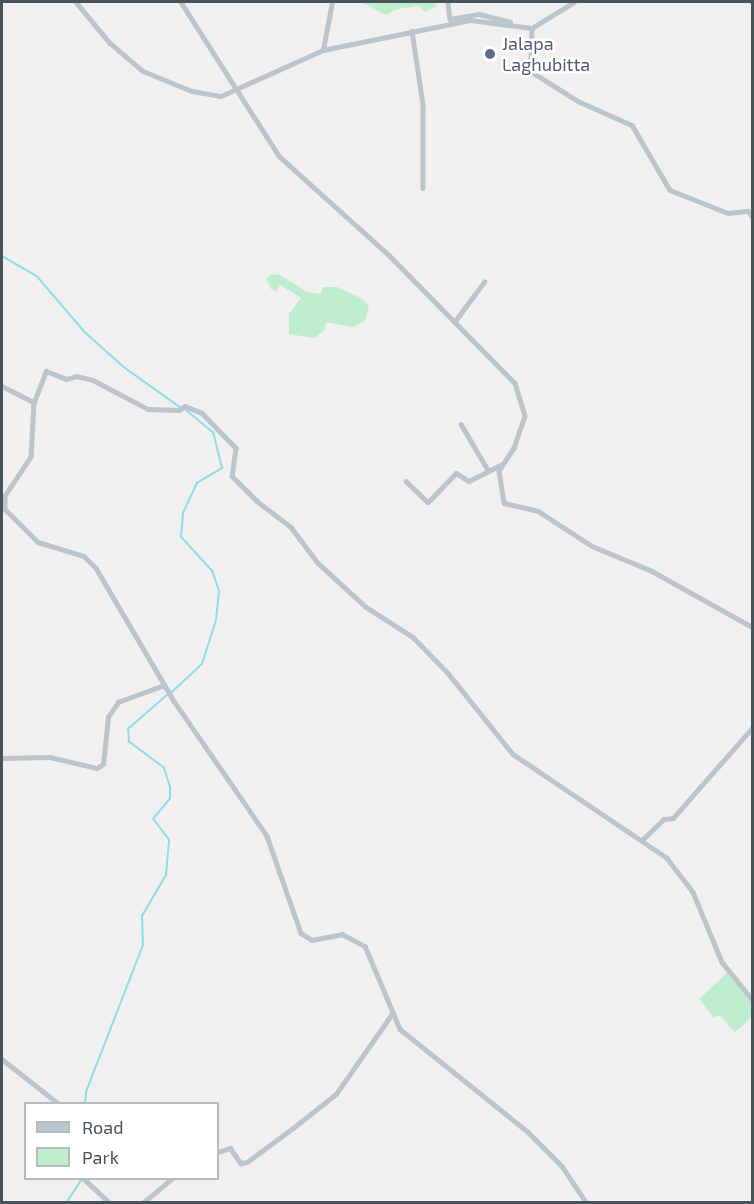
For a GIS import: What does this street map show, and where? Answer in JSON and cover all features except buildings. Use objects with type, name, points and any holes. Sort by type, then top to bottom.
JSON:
[{"type":"street","points":[[76,2],[110,43],[142,71],[192,91],[221,96],[235,92],[323,50],[412,30],[471,20],[513,24]]},
{"type":"street","points":[[181,2],[235,92],[279,156],[300,178],[388,255],[515,383],[525,416],[514,448],[498,471],[504,503],[538,511],[591,546],[652,572],[753,627]]},
{"type":"street","points":[[323,50],[332,2]]},
{"type":"street","points":[[448,3],[450,19],[479,14],[532,28],[574,2]]},
{"type":"street","points":[[532,28],[531,66],[535,74],[578,100],[632,125],[670,190],[728,213],[748,212],[753,216]]},
{"type":"street","points":[[412,30],[423,105],[423,188]]},
{"type":"street","points":[[455,321],[484,282]]},
{"type":"street","points":[[586,1203],[562,1166],[528,1132],[412,1040],[392,1014],[365,946],[342,934],[312,940],[301,933],[267,836],[164,685],[96,568],[84,556],[38,542],[5,509],[5,496],[31,457],[34,402],[46,371],[67,379],[76,376],[93,380],[148,409],[179,410],[186,406],[202,412],[236,448],[232,476],[291,527],[318,563],[366,607],[413,637],[448,673],[513,754],[667,858],[687,884],[722,962],[753,999]]},
{"type":"street","points":[[2,386],[34,402]]},
{"type":"street","points":[[461,424],[488,470]]},
{"type":"street","points":[[406,481],[428,502],[456,473],[469,481],[501,465]]},
{"type":"street","points":[[2,758],[50,757],[98,768],[104,764],[108,717],[118,702],[164,685]]},
{"type":"street","points":[[642,840],[664,819],[674,818],[753,728]]},
{"type":"street","points":[[219,1152],[230,1148],[241,1163],[247,1162],[336,1094],[392,1014]]},
{"type":"street","points":[[2,1059],[56,1102]]},
{"type":"street","points":[[84,1180],[109,1203]]},
{"type":"street","points":[[144,1203],[172,1180]]},
{"type":"green space","points":[[361,2],[434,2],[437,6],[425,12],[418,6],[397,9],[386,15]]},
{"type":"green space","points":[[271,274],[280,275],[307,292],[321,294],[323,287],[337,287],[363,299],[369,306],[365,321],[353,327],[326,322],[324,331],[314,338],[289,334],[289,314],[301,298],[280,285],[276,292],[271,289],[266,279]]},
{"type":"green space","points":[[728,972],[752,1003],[752,1017],[735,1032],[719,1015],[714,1018],[699,999]]},
{"type":"waterway","points":[[2,256],[37,276],[85,332],[124,367],[180,407]]},
{"type":"waterway","points":[[172,692],[202,664],[216,620],[219,591],[212,571],[181,537],[183,513],[197,483],[222,468],[213,433],[184,409]]},
{"type":"waterway","points":[[85,1102],[86,1092],[143,945],[142,916],[166,875],[169,840],[153,819],[170,799],[170,787],[164,768],[129,742],[128,729],[168,694]]},
{"type":"waterway","points":[[67,1202],[81,1180]]},
{"type":"place","name":"Jalapa Laghubitta","points":[[490,54]]}]
